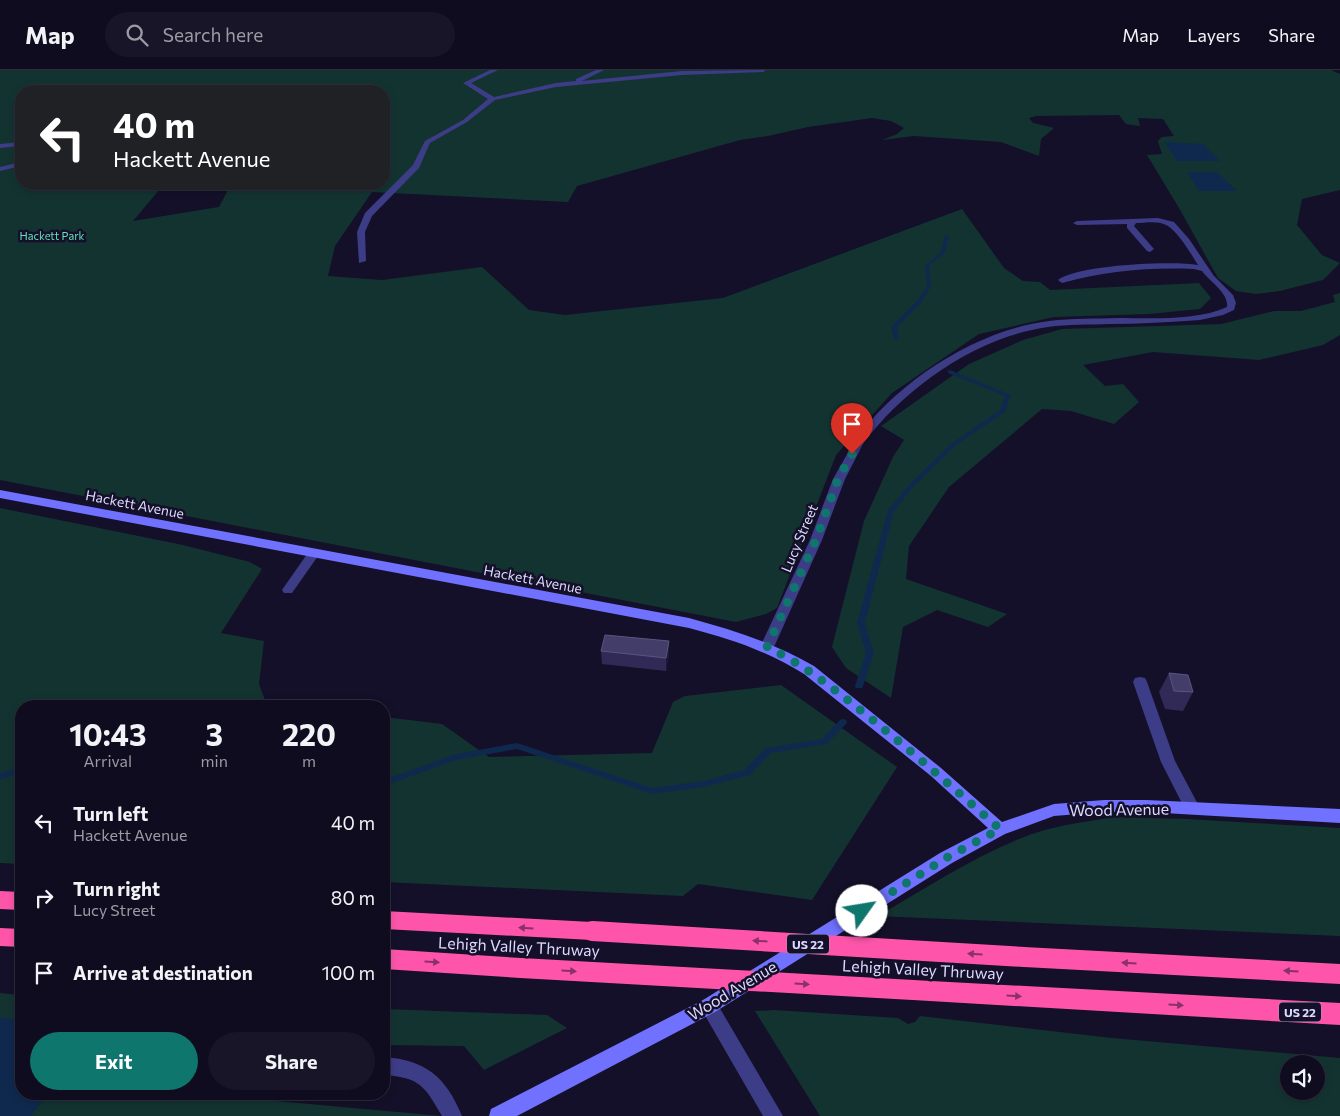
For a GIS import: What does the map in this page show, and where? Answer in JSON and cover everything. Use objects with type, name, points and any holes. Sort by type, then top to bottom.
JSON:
[{"type":"highway","points":[[0,900],[15,901]]},
{"type":"highway","name":"Lehigh Valley Thruway","points":[[390,920],[1340,974]]},
{"type":"highway","points":[[0,937],[15,938]]},
{"type":"highway","name":"Lehigh Valley Thruway","points":[[390,960],[1340,1014]]},
{"type":"main road","name":"Hackett Avenue","points":[[0,494],[689,623],[744,638],[767,647],[809,670],[828,684],[936,772],[1000,829]]},
{"type":"main road","name":"Wood Avenue","points":[[498,1116],[709,1006],[946,858],[1000,829],[1054,810],[1104,806],[1192,808],[1340,816]]},
{"type":"street","points":[[493,99],[466,83],[495,70]]},
{"type":"street","points":[[571,83],[601,70]]},
{"type":"street","points":[[362,261],[361,232],[368,215],[416,166],[427,142],[465,121],[493,99],[571,83],[682,74],[764,70]]},
{"type":"street","points":[[0,146],[15,145]]},
{"type":"street","points":[[0,169],[15,165]]},
{"type":"street","points":[[1077,223],[1158,220],[1171,224],[1186,241],[1205,269]]},
{"type":"street","points":[[1133,221],[1130,226],[1150,249]]},
{"type":"street","points":[[1062,280],[1077,274],[1102,271],[1177,266],[1198,266],[1205,269]]},
{"type":"street","name":"Lucy Street","points":[[767,647],[816,540],[838,479],[859,442],[877,418],[906,392],[940,368],[986,343],[1014,331],[1049,324],[1176,319],[1220,315],[1228,311],[1232,303],[1229,295],[1211,278],[1205,269]]},
{"type":"street","points":[[288,590],[314,553]]},
{"type":"street","points":[[1140,682],[1168,762],[1192,808]]},
{"type":"street","points":[[709,1006],[774,1116]]},
{"type":"street","points":[[390,1066],[405,1066],[430,1079],[453,1116]]},
{"type":"green space","name":"Hackett Park","points":[[0,70],[1331,70],[1340,74],[1340,190],[1302,199],[1297,225],[1322,255],[1340,263],[1323,280],[1280,291],[1256,294],[1236,291],[1218,278],[1147,155],[1162,154],[1158,141],[1162,137],[1174,136],[1163,119],[1138,118],[1140,126],[1126,124],[1119,115],[1036,116],[1029,118],[1033,123],[1054,128],[1041,139],[1039,156],[1001,142],[914,136],[882,140],[897,134],[904,128],[891,121],[872,118],[808,127],[740,140],[577,186],[568,202],[372,192],[335,246],[328,276],[382,280],[482,267],[529,310],[565,315],[723,298],[962,209],[1004,268],[1023,281],[1040,282],[1050,290],[1199,283],[1211,298],[1200,309],[1149,314],[1054,317],[979,334],[892,393],[836,455],[777,608],[766,614],[736,622],[0,480]]},
{"type":"green space","points":[[1340,293],[1340,335],[1323,345],[1259,360],[1153,352],[1083,365],[1105,386],[1123,384],[1139,402],[1114,424],[1071,411],[1042,409],[949,487],[909,546],[906,579],[1007,614],[988,627],[937,610],[903,627],[891,698],[846,668],[832,647],[864,521],[893,457],[904,440],[881,426],[969,364],[1023,340],[1062,329],[1221,324],[1274,311],[1301,311],[1335,302],[1333,295]]},
{"type":"green space","points":[[0,508],[183,545],[250,562],[262,569],[221,633],[264,641],[259,684],[265,700],[15,700],[15,864],[0,863]]},
{"type":"green space","points":[[781,685],[897,767],[812,900],[698,884],[683,896],[390,882],[390,718],[442,724],[489,757],[652,753],[673,702],[685,696]]},
{"type":"green space","points":[[1116,817],[1340,828],[1340,936],[877,916],[964,865],[1019,839],[1054,828]]},
{"type":"green space","points":[[0,993],[15,994],[15,1100],[265,1100],[442,1116],[0,1116]]},
{"type":"green space","points":[[390,1009],[547,1015],[567,1028],[484,1070],[464,1046],[390,1045]]},
{"type":"green space","points":[[774,1010],[898,1018],[908,1024],[915,1022],[920,1016],[1112,1038],[1306,1055],[1280,1055],[1280,1100],[1325,1100],[1325,1057],[1340,1058],[1340,1116],[820,1116],[755,1011]]},
{"type":"water","points":[[1164,142],[1203,144],[1220,161],[1177,161]]},
{"type":"water","points":[[1187,172],[1217,172],[1237,191],[1199,191]]},
{"type":"water","points":[[0,1018],[15,1019],[15,1100],[43,1100],[31,1116],[0,1116]]},
{"type":"building","points":[[605,635],[669,641],[666,658],[601,651]]},
{"type":"building","points":[[1169,673],[1188,675],[1193,692],[1174,691]]},
{"type":"waterway","points":[[896,338],[894,327],[919,302],[929,286],[927,266],[943,253],[947,236]]},
{"type":"waterway","points":[[859,686],[870,653],[861,623],[891,510],[912,485],[954,444],[1003,411],[1008,395],[950,372]]},
{"type":"waterway","points":[[390,781],[456,757],[517,746],[652,791],[704,784],[747,773],[769,750],[824,742],[843,722]]},
{"type":"waterway","points":[[0,777],[15,771]]},
{"type":"route","points":[[852,454],[838,479],[816,540],[767,647],[786,656],[828,684],[936,772],[1000,829],[946,858],[862,911]]}]
